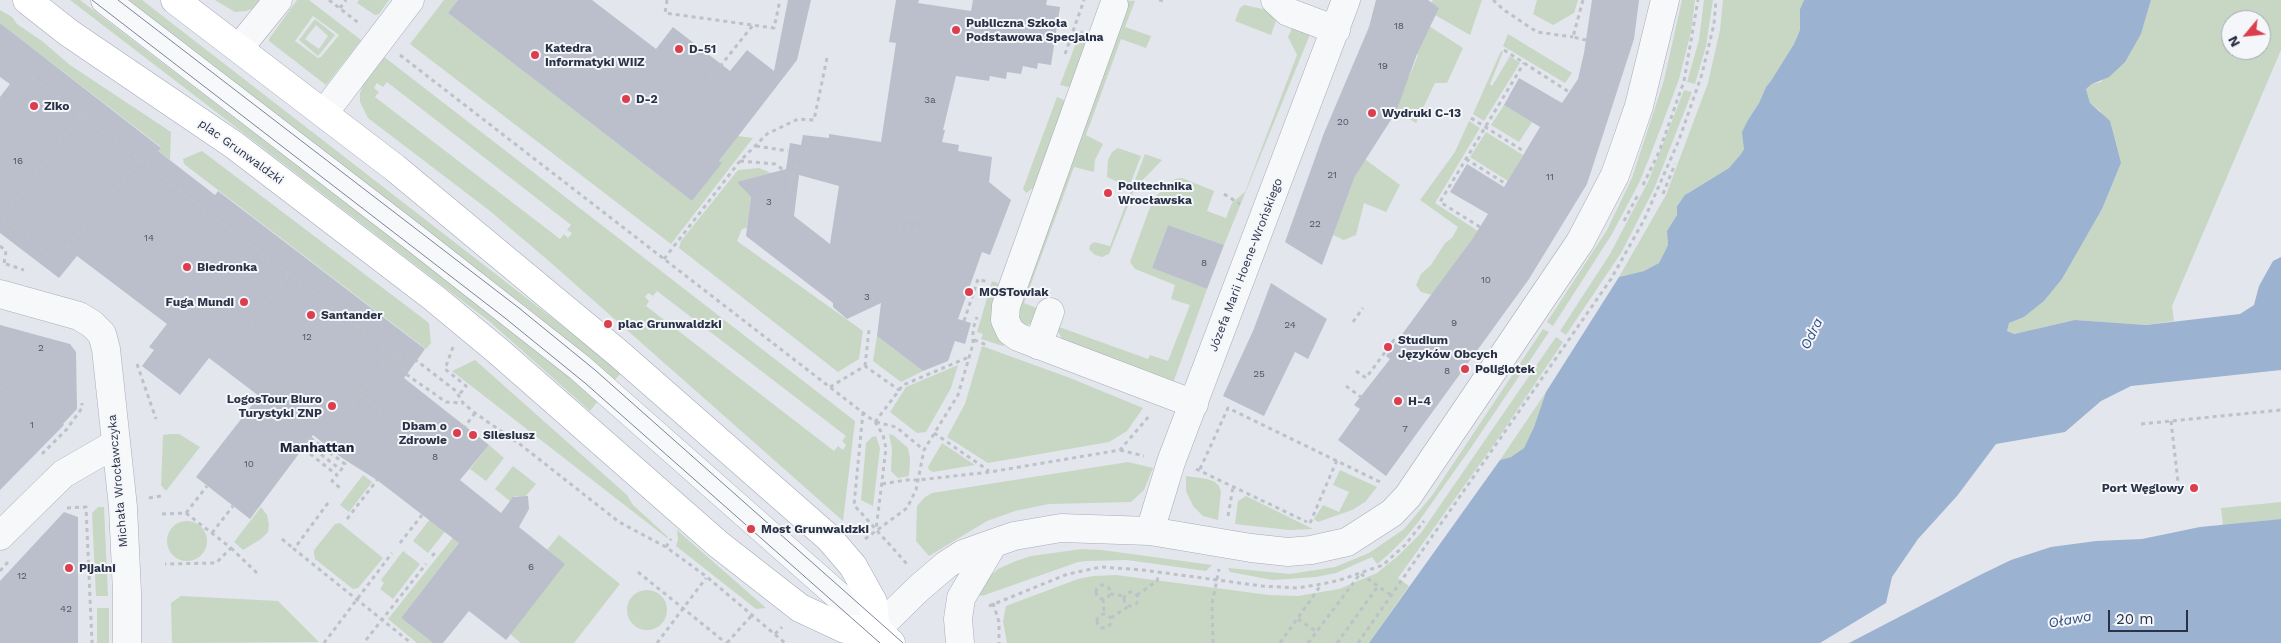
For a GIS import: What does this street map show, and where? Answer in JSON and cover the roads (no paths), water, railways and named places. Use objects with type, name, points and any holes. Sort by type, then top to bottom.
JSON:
[{"type":"main road","name":"plac Grunwaldzki","points":[[28,0],[69,33],[234,145],[434,298],[498,351],[718,544],[800,608],[845,629],[876,638]]},
{"type":"main road","points":[[175,0],[395,168],[618,353],[829,538],[853,566],[873,602],[876,638]]},
{"type":"street","points":[[104,0],[579,367],[876,638],[946,565],[962,554],[1014,536],[1061,528],[1150,531],[1251,548],[1288,552],[1311,550],[1347,542],[1392,513],[1408,496],[1580,242],[1615,174],[1628,138],[1639,106],[1665,0]]},
{"type":"street","points":[[239,48],[278,0]]},
{"type":"street","points":[[324,114],[410,0]]},
{"type":"street","points":[[1275,0],[1288,12],[1336,30]]},
{"type":"street","name":"Józefa Marii Hoene-Wrońskiego","points":[[1150,531],[1170,462],[1194,404],[1346,0]]},
{"type":"street","points":[[1114,5],[1004,313],[1010,332],[1038,345],[1194,404]]},
{"type":"street","name":"Michała Wrocławczyka","points":[[0,294],[79,316],[92,324],[102,334],[106,349],[123,507],[128,592],[127,643]]},
{"type":"street","points":[[1038,345],[1050,312]]},
{"type":"street","points":[[0,536],[63,474],[115,444]]},
{"type":"street","points":[[960,643],[958,619],[961,598],[993,544]]},
{"type":"water","name":"Odra","points":[[1804,0],[2151,0],[2141,34],[2125,62],[2109,77],[2092,84],[2086,89],[2090,103],[2110,121],[2121,163],[2102,209],[2062,279],[2044,301],[2024,317],[2009,323],[2007,331],[2014,334],[2075,320],[2146,325],[2240,314],[2254,305],[2259,286],[2273,261],[2281,257],[2281,370],[2131,386],[2101,401],[2065,432],[1996,444],[1957,496],[1918,539],[1892,577],[1886,603],[1820,643],[1369,643],[1500,460],[1511,457],[1524,448],[1534,427],[1546,392],[1619,277],[1644,271],[1659,263],[1668,245],[1667,231],[1677,215],[1677,206],[1685,195],[1729,168],[1741,154],[1744,149],[1742,132],[1766,87],[1794,44],[1800,30],[1800,9]]},
{"type":"water","name":"Oława","points":[[2281,519],[2281,643],[1849,643],[2011,560],[2051,547],[2096,541],[2142,539],[2200,527]]},
{"type":"tram line","points":[[92,0],[505,318],[585,383],[880,643]]},
{"type":"tram line","points":[[118,0],[519,308],[595,370],[903,643]]},
{"type":"place","name":"Publiczna Szkoła Podstawowa Specjalna","points":[[956,30]]},
{"type":"place","name":"D-51","points":[[679,49]]},
{"type":"place","name":"Katedra Informatyki WIiZ","points":[[535,55]]},
{"type":"place","name":"D-2","points":[[626,99]]},
{"type":"place","name":"Ziko","points":[[34,106]]},
{"type":"place","name":"Wydruki C-13","points":[[1372,113]]},
{"type":"place","name":"Politechnika Wrocławska","points":[[1108,193]]},
{"type":"place","name":"Biedronka","points":[[187,267]]},
{"type":"place","name":"MOSTowiak","points":[[969,292]]},
{"type":"place","name":"Fuga Mundi","points":[[244,302]]},
{"type":"place","name":"Santander","points":[[311,315]]},
{"type":"place","name":"plac Grunwaldzki","points":[[608,324]]},
{"type":"place","name":"Studium Języków Obcych","points":[[1388,347]]},
{"type":"place","name":"Poliglotek","points":[[1465,369]]},
{"type":"place","name":"H-4","points":[[1398,401]]},
{"type":"place","name":"LogosTour Biuro Turystyki ZNP","points":[[332,406]]},
{"type":"place","name":"Dbam o Zdrowie","points":[[457,433]]},
{"type":"place","name":"Silesiusz","points":[[473,435]]},
{"type":"place","name":"Port Węglowy","points":[[2194,488]]},
{"type":"place","name":"Most Grunwaldzki","points":[[751,529]]},
{"type":"place","name":"Pijalni","points":[[69,568]]},
{"type":"district","name":"Manhattan","points":[[317,448]]}]
